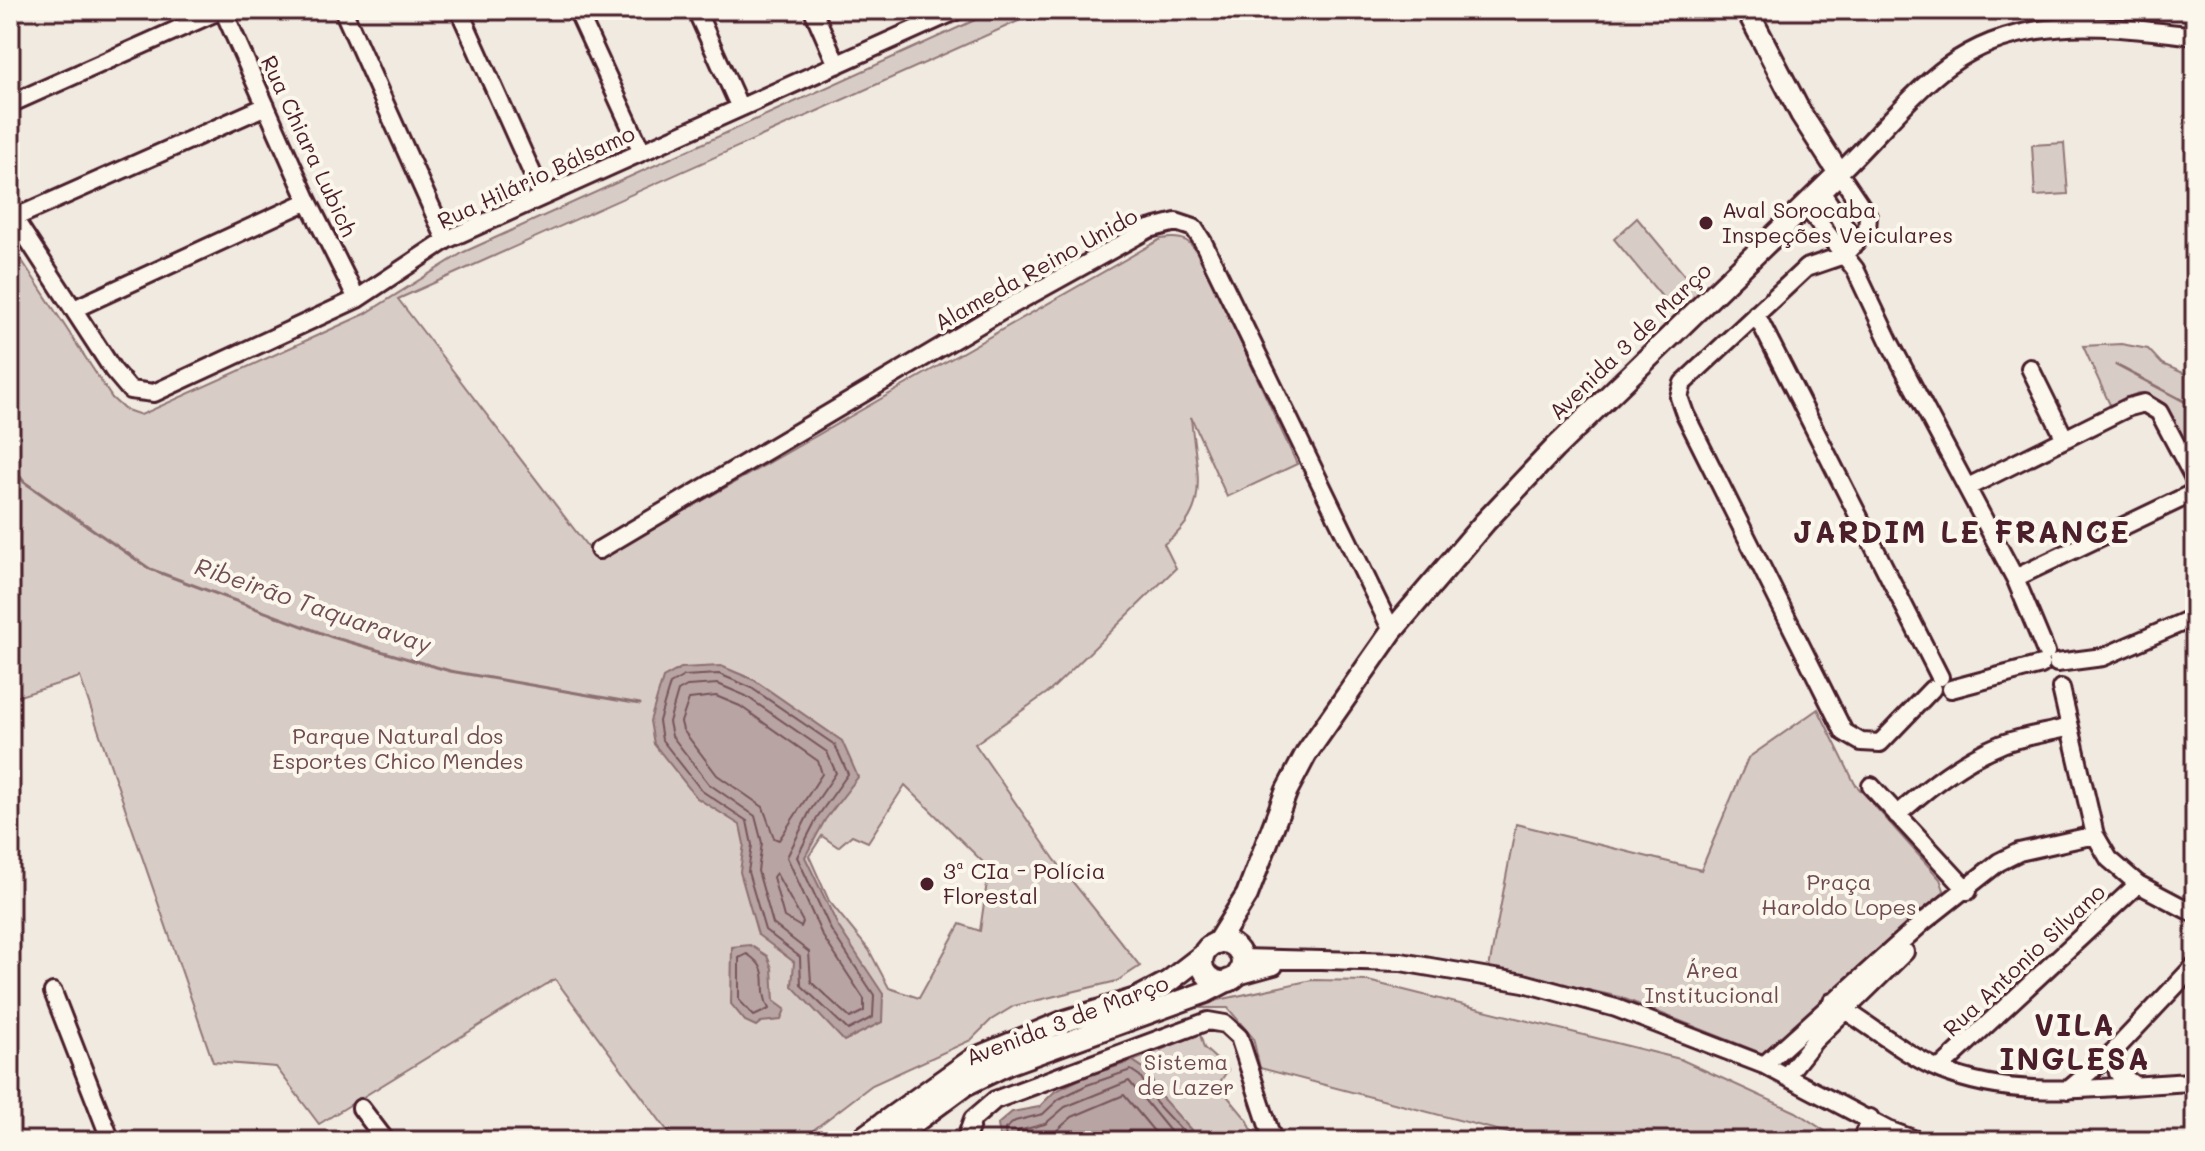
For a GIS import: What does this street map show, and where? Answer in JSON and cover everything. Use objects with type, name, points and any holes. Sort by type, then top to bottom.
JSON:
[{"type":"main road","points":[[1747,10],[1801,114],[1839,173]]},
{"type":"main road","name":"Avenida 3 de Março","points":[[889,1141],[965,1085],[1010,1063],[1206,992],[1227,960],[1247,895],[1287,790],[1306,754],[1392,631],[1485,522],[1554,449],[1839,173]]},
{"type":"main road","name":"Avenida 3 de Março","points":[[858,1141],[973,1059],[1065,1021],[1144,995],[1168,982],[1227,960]]},
{"type":"street","points":[[10,104],[222,10]]},
{"type":"street","name":"Rua Chiara Lubich","points":[[222,10],[308,201],[357,299]]},
{"type":"street","points":[[343,10],[446,240]]},
{"type":"street","points":[[459,10],[542,195]]},
{"type":"street","points":[[577,10],[642,152]]},
{"type":"street","points":[[696,10],[740,108]]},
{"type":"street","points":[[813,10],[837,65]]},
{"type":"street","name":"Rua Hilário Bálsamo","points":[[74,309],[113,370],[130,390],[154,393],[357,299],[446,240],[837,65],[934,15],[958,10]]},
{"type":"street","name":"Avenida 3 de Março","points":[[1839,173],[1947,66],[1994,41],[2034,29],[2068,25],[2195,36]]},
{"type":"street","points":[[266,106],[12,215],[74,309],[308,201]]},
{"type":"street","points":[[1839,173],[1868,216],[1867,230],[1850,249],[1806,268],[1683,383],[1679,397],[1844,732],[1861,742],[1880,743],[1941,685],[2048,660],[2103,657],[2195,617]]},
{"type":"street","points":[[1820,190],[1850,249],[1855,269],[1889,341],[2015,578],[2048,660]]},
{"type":"street","points":[[1805,205],[1850,249]]},
{"type":"street","name":"Alameda Reino Unido","points":[[599,550],[1005,309],[1149,229],[1176,222],[1194,228],[1203,242],[1392,631]]},
{"type":"street","points":[[1756,314],[1941,685]]},
{"type":"street","points":[[2030,368],[2065,439]]},
{"type":"street","points":[[1968,487],[2129,407],[2144,403],[2159,412],[2195,480]]},
{"type":"street","points":[[2015,578],[2195,492]]},
{"type":"street","points":[[2061,688],[2095,835],[2109,859],[2138,884],[2195,914]]},
{"type":"street","points":[[1897,815],[1941,776],[1975,757],[2005,743],[2070,727]]},
{"type":"street","points":[[1871,786],[1969,886]]},
{"type":"street","points":[[1764,1065],[1838,1006],[1969,886],[2019,852],[2095,835]]},
{"type":"street","name":"Rua Antonio Silvano","points":[[1939,1069],[2138,884]]},
{"type":"street","points":[[1227,960],[1401,962],[1524,983],[1616,1008],[1764,1065],[1870,1118],[1885,1135],[1919,1141]]},
{"type":"street","points":[[2068,1090],[2113,1052],[2195,965]]},
{"type":"street","points":[[53,992],[111,1141]]},
{"type":"street","points":[[1838,1006],[1939,1069],[1997,1086],[2068,1090],[2195,1082]]},
{"type":"street","points":[[1787,1075],[1838,1006]]},
{"type":"street","points":[[965,1141],[973,1119],[995,1100],[1208,1021],[1225,1024],[1239,1037],[1273,1141]]},
{"type":"street","points":[[2113,1052],[2118,1073],[2133,1084]]},
{"type":"street","points":[[361,1108],[386,1141]]},
{"type":"street","points":[[1861,1141],[1870,1118]]},
{"type":"green space","name":"Parque Natural dos Esportes Chico Mendes","points":[[997,10],[1043,10],[398,299],[587,546],[602,558],[1161,239],[1182,239],[1191,244],[1203,261],[1297,464],[1227,497],[1191,417],[1198,487],[1196,502],[1180,531],[1164,544],[1176,568],[1051,690],[975,744],[1055,860],[1140,966],[1117,981],[1014,1006],[991,1020],[971,1040],[872,1085],[799,1141],[675,1141],[555,979],[319,1124],[276,1067],[213,1062],[80,677],[10,699],[10,261],[21,259],[112,398],[124,409],[141,415],[365,314],[464,252]],"holes":[[[905,785],[989,868],[980,931],[960,924],[919,998],[889,988],[869,950],[829,901],[809,856],[822,836],[838,847],[852,835],[868,842]]]},
{"type":"green space","points":[[2064,143],[2068,194],[2035,196],[2032,145]]},
{"type":"green space","points":[[1637,218],[1701,295],[1678,316],[1614,239]]},
{"type":"green space","points":[[2121,344],[2148,349],[2162,364],[2195,378],[2195,470],[2160,401],[2138,393],[2110,405],[2083,346]]},
{"type":"green space","points":[[1818,709],[1855,784],[1940,879],[1944,890],[1940,899],[1766,1055],[1620,997],[1489,968],[1516,824],[1701,870],[1748,758]]},
{"type":"green space","points":[[1312,980],[1368,981],[1680,1059],[1796,1112],[1840,1141],[1539,1141],[1260,1068],[1253,1038],[1228,1008],[1181,1008]]},
{"type":"green space","name":"Sistema de Lazer","points":[[1200,1034],[1204,1048],[1228,1070],[1218,1085],[1248,1121],[1256,1141],[1201,1141],[1162,1098],[1146,1070],[1133,1061]]},
{"type":"water","points":[[721,666],[754,680],[842,741],[858,777],[825,820],[805,857],[838,926],[883,994],[882,1022],[844,1041],[792,986],[794,962],[758,935],[740,872],[744,844],[740,825],[697,798],[654,744],[650,721],[663,678],[681,668]]},
{"type":"water","points":[[750,945],[767,956],[772,968],[774,1001],[785,1009],[781,1020],[761,1022],[756,1026],[745,1021],[731,1004],[732,947]]},
{"type":"water","points":[[1133,1061],[1146,1070],[1162,1098],[1201,1141],[1000,1141],[998,1124],[1012,1112],[1039,1107],[1054,1092],[1084,1077]]},
{"type":"waterway","points":[[2116,365],[2195,407]]},
{"type":"waterway","name":"Ribeirão Taquaravay","points":[[10,464],[24,482],[150,569],[332,637],[450,671],[640,704]]},
{"type":"place","name":"Aval Sorocaba Inspeções Veiculares","points":[[1706,223]]},
{"type":"place","name":"3ª CIa - Polícia Florestal","points":[[927,884]]},
{"type":"district","name":"JARDIM LE FRANCE","points":[[1962,533]]},
{"type":"district","name":"VILA INGLESA","points":[[2075,1043]]},
{"type":"park label","name":"Praça Haroldo Lopes","points":[[1839,894]]},
{"type":"park label","name":"Área Institucional","points":[[1712,982]]}]
